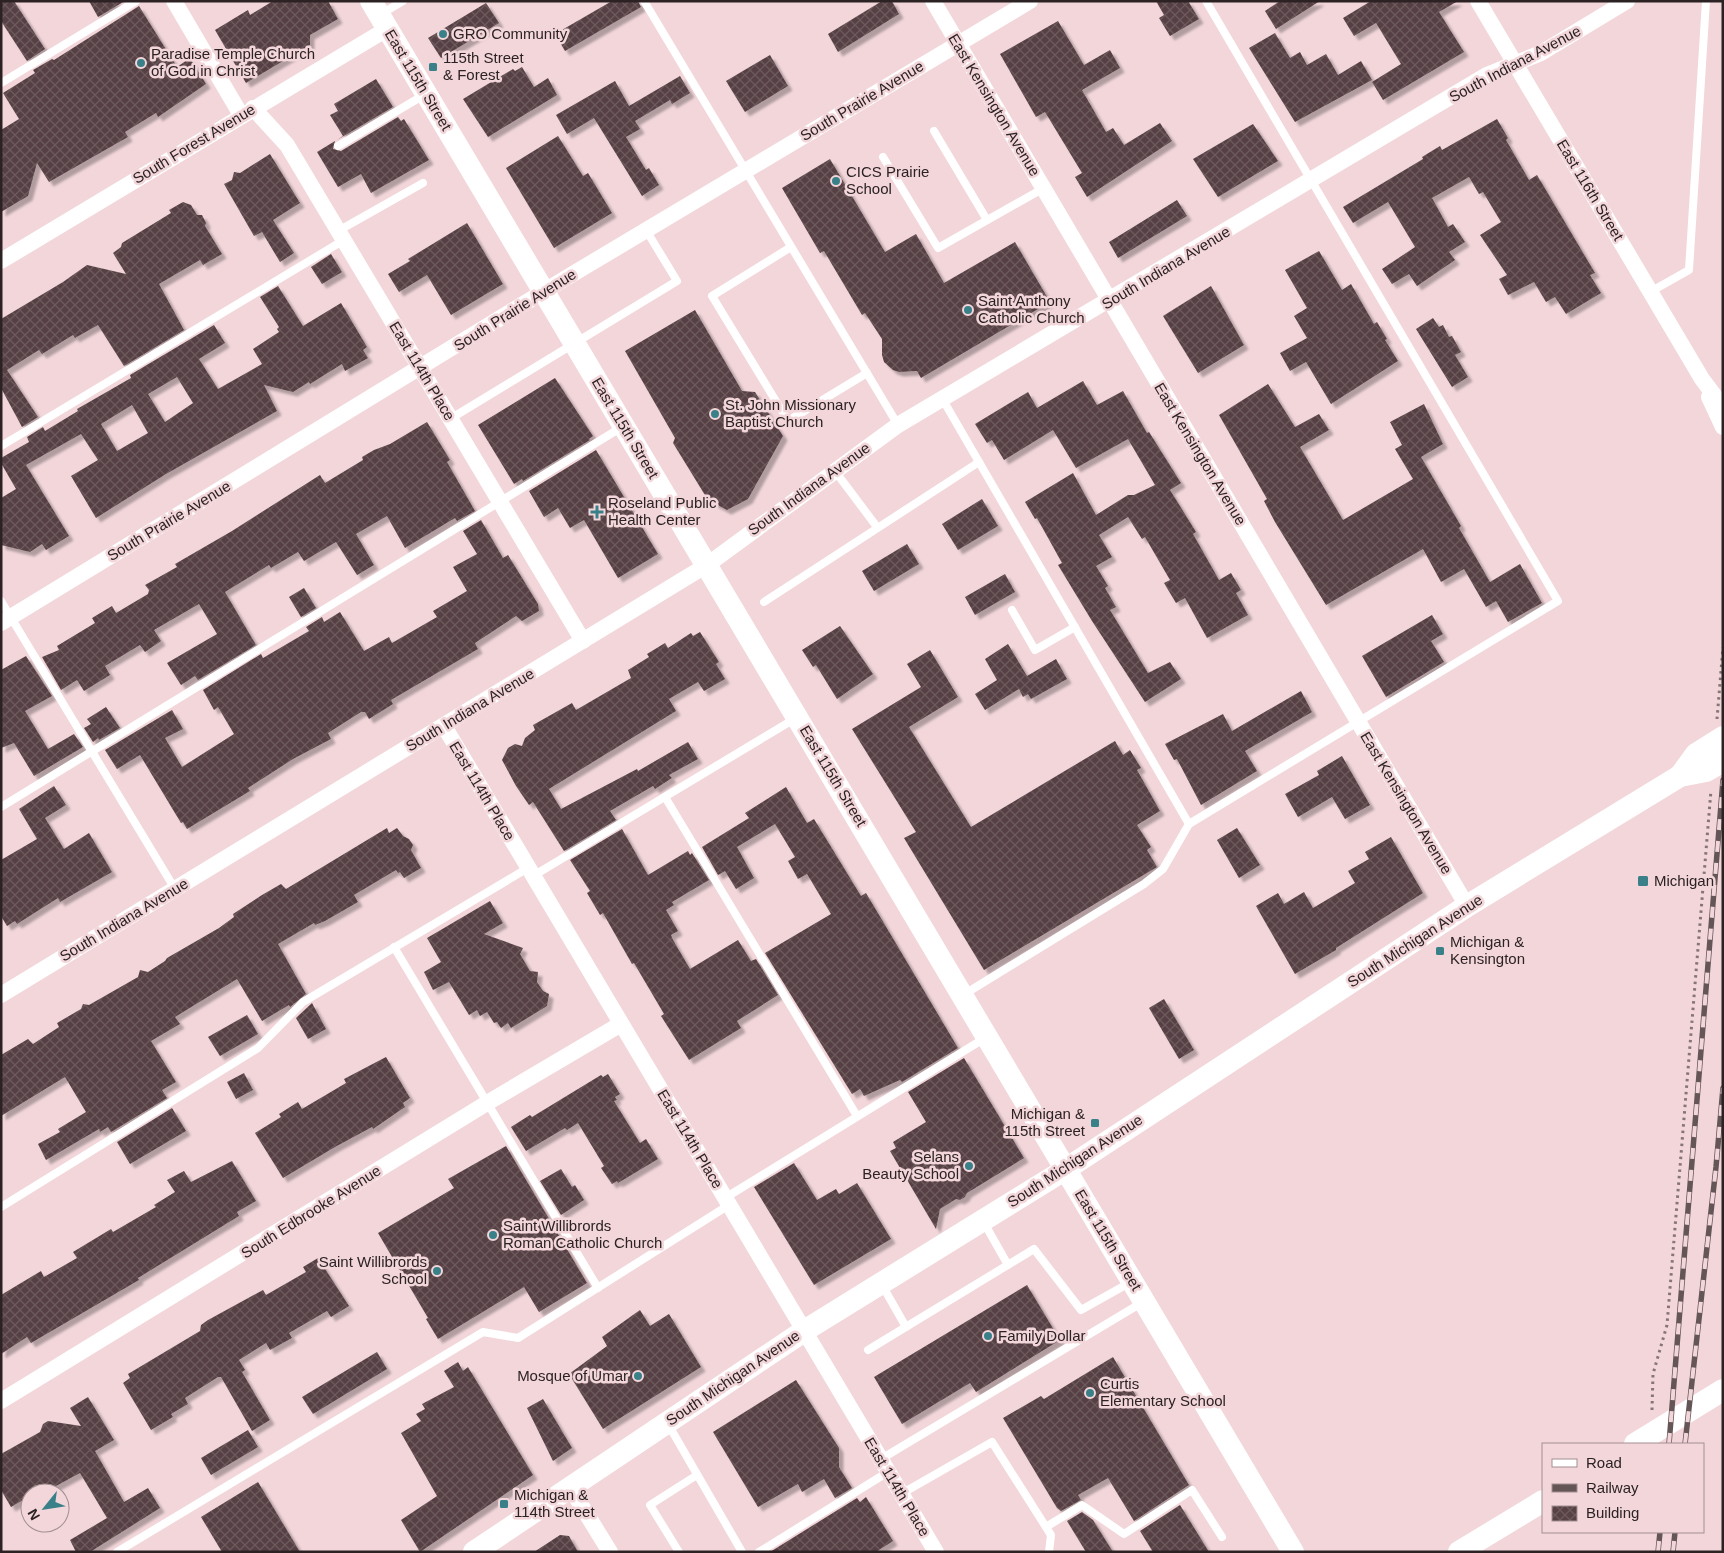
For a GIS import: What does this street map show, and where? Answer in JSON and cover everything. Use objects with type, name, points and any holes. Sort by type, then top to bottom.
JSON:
[{"type":"street","name":"East 114th Place","points":[[174,1],[247,112],[287,146],[583,641]]},
{"type":"street","name":"East Kensington Avenue","points":[[933,1],[1467,906]]},
{"type":"street","name":"South Prairie Avenue","points":[[6,620],[646,230],[1030,1]]},
{"type":"street","name":"East 116th Street","points":[[1478,1],[1650,292],[1702,378],[1723,407]]},
{"type":"street","name":"South Indiana Avenue","points":[[1,995],[707,565],[898,425],[1110,301],[1491,72],[1541,53],[1627,1]]},
{"type":"street","name":"South Forest Avenue","points":[[1,261],[247,112],[379,15]]},
{"type":"street","name":"East 115th Street","points":[[379,15],[1294,1552]]},
{"type":"street","name":"East 116th Street","points":[[1702,378],[1723,427]]},
{"type":"street","name":"East 114th Place","points":[[444,726],[936,1552]]},
{"type":"street","name":"South Michigan Avenue","points":[[1680,776],[1696,754],[1723,738]]},
{"type":"street","name":"South Michigan Avenue","points":[[474,1552],[804,1331],[1066,1169],[1467,906],[1680,776],[1706,771],[1723,761]]},
{"type":"street","name":"South Edbrooke Avenue","points":[[1,1401],[621,1024]]},
{"type":"street","points":[[1643,1440],[1723,1390]]},
{"type":"street","points":[[570,1487],[610,1552]]},
{"type":"street","points":[[1467,1550],[1542,1502]]},
{"type":"lane","points":[[1,83],[136,1]]},
{"type":"lane","points":[[379,15],[403,1]]},
{"type":"lane","points":[[644,1],[898,425]]},
{"type":"lane","points":[[963,995],[1144,884],[1163,869],[1189,824],[1558,601],[1206,1]]},
{"type":"lane","points":[[1650,292],[1689,270],[1706,1]]},
{"type":"lane","points":[[338,146],[426,94]]},
{"type":"lane","points":[[934,131],[988,220]]},
{"type":"lane","points":[[883,157],[938,248],[1044,188]]},
{"type":"lane","points":[[1,446],[341,236],[423,182]]},
{"type":"lane","points":[[450,419],[575,345],[677,281],[646,230]]},
{"type":"lane","points":[[790,247],[712,296],[788,421],[867,373]]},
{"type":"lane","points":[[943,400],[1189,824]]},
{"type":"lane","points":[[1,807],[624,426]]},
{"type":"lane","points":[[764,602],[979,462]]},
{"type":"lane","points":[[834,471],[877,528]]},
{"type":"lane","points":[[1,600],[6,620],[92,751],[175,889]]},
{"type":"lane","points":[[1012,610],[1035,650],[1075,627]]},
{"type":"lane","points":[[1,1206],[258,1048],[303,1002],[394,947],[665,797],[798,717]]},
{"type":"lane","points":[[665,797],[856,1116]]},
{"type":"lane","points":[[394,947],[598,1288]]},
{"type":"lane","points":[[117,1552],[483,1332],[518,1338],[598,1288],[856,1116],[987,1036]]},
{"type":"lane","points":[[982,1220],[1008,1265]]},
{"type":"lane","points":[[868,1350],[1034,1249],[1081,1310],[1132,1281]]},
{"type":"lane","points":[[880,1284],[906,1327]]},
{"type":"lane","points":[[759,1552],[884,1466],[1144,1301]]},
{"type":"lane","points":[[667,1422],[742,1552]]},
{"type":"lane","points":[[901,1494],[992,1442],[1051,1535],[1049,1552]]},
{"type":"lane","points":[[679,1552],[650,1505],[697,1475]]},
{"type":"lane","points":[[1046,1527],[1082,1505],[1124,1534],[1192,1490],[1222,1537]]},
{"type":"path","points":[[1717,716],[1723,647]]},
{"type":"path","points":[[1643,1440],[1653,1374],[1667,1325],[1708,823]]},
{"type":"building","points":[[1,1],[14,1],[45,49],[27,61],[1,21]]},
{"type":"building","points":[[89,1],[125,1],[98,17]]},
{"type":"building","points":[[273,1],[328,1],[338,19],[310,35],[310,45],[246,83],[215,30],[248,10],[250,15]]},
{"type":"building","points":[[612,1],[638,1],[641,7],[565,51],[555,34]]},
{"type":"building","points":[[882,1],[892,1],[899,14],[838,52],[828,34]]},
{"type":"building","points":[[1156,1],[1188,1],[1199,19],[1170,36],[1159,18],[1164,15]]},
{"type":"building","points":[[1280,1],[1320,1],[1276,29],[1265,11]]},
{"type":"building","points":[[1371,1],[1458,1],[1439,12],[1464,52],[1383,100],[1372,82],[1401,64],[1376,23],[1354,36],[1343,18]]},
{"type":"building","points":[[486,3],[499,23],[441,58],[428,38]]},
{"type":"building","points":[[139,6],[177,67],[190,58],[206,84],[158,117],[156,113],[125,132],[128,137],[49,182],[37,163],[28,196],[1,212],[1,130],[19,119],[3,93],[35,73],[33,70],[52,59],[54,60]]},
{"type":"building","points":[[1058,21],[1084,65],[1110,50],[1120,68],[1082,90],[1106,132],[1113,128],[1124,145],[1160,123],[1172,141],[1087,197],[1075,177],[1082,173],[1045,112],[1036,117],[1000,54]]},
{"type":"building","points":[[1275,33],[1290,58],[1300,52],[1307,65],[1326,54],[1338,75],[1361,61],[1372,80],[1295,122],[1249,48]]},
{"type":"building","points":[[770,55],[788,86],[745,112],[726,81]]},
{"type":"building","points":[[522,67],[534,87],[548,78],[557,95],[488,137],[463,99],[513,69],[515,71]]},
{"type":"building","points":[[680,76],[690,93],[672,104],[670,100],[635,121],[640,129],[626,137],[646,170],[649,168],[659,185],[642,196],[594,118],[567,134],[556,115],[615,81],[629,106]]},
{"type":"building","points":[[376,79],[393,107],[337,140],[343,136],[330,115],[338,111],[334,104]]},
{"type":"building","points":[[398,117],[401,121],[404,119],[429,160],[371,193],[361,174],[338,187],[317,152],[335,141],[333,149],[341,151]]},
{"type":"building","points":[[1497,119],[1508,138],[1506,140],[1529,180],[1537,175],[1595,273],[1590,275],[1601,293],[1566,314],[1555,297],[1546,302],[1534,282],[1508,295],[1499,279],[1507,275],[1480,235],[1501,222],[1483,192],[1479,194],[1469,177],[1432,198],[1448,227],[1453,224],[1465,242],[1449,252],[1455,260],[1417,286],[1409,274],[1392,284],[1382,269],[1415,247],[1388,202],[1353,223],[1343,207],[1423,159],[1422,157],[1440,146],[1442,150]]},
{"type":"building","points":[[1253,124],[1278,161],[1218,197],[1193,159]]},
{"type":"building","points":[[558,136],[583,176],[588,173],[612,213],[554,248],[506,168]]},
{"type":"building","points":[[270,154],[300,203],[273,220],[294,253],[280,262],[262,232],[254,236],[224,184],[232,180],[234,172],[240,173]]},
{"type":"building","points":[[830,159],[885,252],[916,234],[944,283],[1015,242],[1050,302],[921,378],[917,371],[899,372],[893,370],[884,362],[882,339],[865,313],[862,315],[824,251],[820,253],[782,188]]},
{"type":"building","points":[[1177,200],[1187,216],[1118,258],[1109,242]]},
{"type":"building","points":[[183,202],[191,205],[197,215],[202,215],[206,223],[205,226],[222,254],[203,265],[200,260],[159,284],[184,330],[124,366],[98,325],[75,338],[73,335],[42,354],[39,350],[7,370],[38,417],[22,427],[1,388],[1,319],[63,282],[87,265],[126,274],[113,253],[121,247],[122,243],[171,213],[169,210]]},
{"type":"building","points":[[467,223],[503,284],[451,315],[427,275],[399,292],[388,274],[410,261],[408,259]]},
{"type":"building","points":[[1319,251],[1342,290],[1351,284],[1374,324],[1377,322],[1398,361],[1331,404],[1306,362],[1290,371],[1280,353],[1307,338],[1294,316],[1307,308],[1285,270]]},
{"type":"building","points":[[331,254],[342,272],[322,284],[311,267]]},
{"type":"building","points":[[278,286],[303,326],[341,303],[367,347],[363,350],[368,358],[345,371],[342,364],[293,392],[264,385],[277,411],[166,474],[96,518],[71,476],[98,460],[81,434],[26,465],[69,536],[46,550],[42,544],[30,552],[1,545],[1,498],[16,489],[1,463],[1,458],[29,442],[27,437],[43,427],[45,431],[78,411],[77,409],[131,378],[130,375],[214,325],[225,343],[199,359],[218,389],[262,364],[253,349],[279,332],[277,329],[279,327],[260,297]],"holes":[[[177,377],[193,403],[165,422],[148,394]],[[132,405],[148,433],[117,451],[101,424]]]},
{"type":"building","points":[[1211,286],[1244,345],[1198,373],[1163,316]]},
{"type":"building","name":"St. John Missionary Baptist Church","points":[[695,310],[742,391],[755,392],[783,436],[748,499],[727,510],[708,500],[673,443],[675,438],[625,351]]},
{"type":"building","points":[[1433,318],[1439,327],[1443,325],[1449,337],[1452,336],[1461,352],[1455,355],[1468,377],[1452,387],[1416,329]]},
{"type":"building","points":[[555,378],[593,436],[590,440],[523,481],[522,479],[514,484],[478,425]]},
{"type":"building","points":[[1083,381],[1097,405],[1123,391],[1147,433],[1149,432],[1181,483],[1170,490],[1196,532],[1193,534],[1219,580],[1231,573],[1241,590],[1236,593],[1248,615],[1207,638],[1185,598],[1176,603],[1164,583],[1170,580],[1145,537],[1142,539],[1128,517],[1099,535],[1112,557],[1096,566],[1108,586],[1105,588],[1116,607],[1110,610],[1148,673],[1170,662],[1181,679],[1145,702],[1058,565],[1062,563],[1037,518],[1035,519],[1025,502],[1073,473],[1096,515],[1128,495],[1134,495],[1155,485],[1128,439],[1076,468],[1053,430],[1004,460],[992,440],[987,443],[975,424],[1028,392],[1037,408]]},
{"type":"building","points":[[1268,384],[1295,427],[1319,414],[1329,430],[1300,447],[1343,520],[1413,479],[1395,449],[1402,445],[1390,422],[1424,404],[1443,444],[1421,457],[1461,526],[1459,528],[1490,582],[1520,564],[1542,603],[1508,622],[1496,601],[1486,607],[1464,569],[1441,582],[1423,549],[1326,605],[1275,522],[1264,501],[1267,499],[1219,415]]},
{"type":"building","points":[[427,422],[450,460],[447,462],[475,511],[457,521],[455,518],[405,548],[387,516],[356,534],[374,565],[357,575],[336,542],[304,561],[298,552],[271,568],[269,565],[225,592],[256,645],[198,680],[195,676],[181,685],[167,663],[217,634],[199,604],[154,630],[161,641],[145,652],[140,645],[105,666],[110,675],[84,691],[77,680],[61,690],[42,657],[59,650],[57,646],[95,623],[92,618],[112,606],[116,613],[148,594],[149,590],[145,585],[177,567],[175,564],[232,531],[320,475],[325,483],[363,460],[362,457],[390,444]]},
{"type":"building","name":"Roseland Public Health Center","points":[[596,450],[658,554],[618,578],[584,520],[570,528],[558,508],[544,517],[529,491]]},
{"type":"building","points":[[982,499],[998,526],[958,550],[942,524]]},
{"type":"building","points":[[481,520],[503,558],[508,555],[538,604],[539,611],[522,621],[516,616],[475,643],[478,649],[391,700],[393,704],[369,719],[365,712],[361,712],[328,733],[331,739],[293,759],[248,788],[250,791],[187,829],[183,822],[181,823],[140,755],[117,769],[105,750],[172,710],[183,729],[165,738],[182,767],[234,734],[218,707],[214,710],[203,690],[261,654],[263,658],[309,631],[306,627],[322,617],[324,622],[340,612],[364,651],[389,637],[392,643],[437,617],[433,611],[467,591],[453,567],[477,554],[463,531]]},
{"type":"building","points":[[907,544],[919,564],[874,591],[862,571]]},
{"type":"building","points":[[1005,574],[1015,592],[975,615],[965,597]]},
{"type":"building","points":[[304,588],[316,608],[301,617],[289,597]]},
{"type":"building","points":[[1432,615],[1443,634],[1431,641],[1444,662],[1386,697],[1362,656]]},
{"type":"building","points":[[840,626],[873,674],[837,699],[816,665],[813,667],[802,650]]},
{"type":"building","points":[[700,632],[719,662],[716,664],[725,679],[704,691],[698,682],[669,699],[676,711],[549,789],[561,809],[637,769],[638,771],[688,742],[698,759],[669,775],[672,778],[655,789],[653,786],[610,811],[616,820],[564,851],[533,802],[529,805],[516,786],[502,760],[508,748],[515,744],[522,746],[525,738],[535,730],[533,725],[572,703],[576,710],[631,678],[628,670],[649,657],[647,654],[665,643],[668,648],[691,633],[693,636]]},
{"type":"building","points":[[1008,644],[1027,676],[1056,659],[1067,679],[1031,699],[1028,694],[1023,697],[1019,689],[985,710],[975,694],[997,680],[985,659]]},
{"type":"building","points":[[930,650],[958,697],[909,727],[971,827],[1115,741],[1123,755],[1130,750],[1141,768],[1137,770],[1160,811],[1137,825],[1151,847],[1147,850],[1157,867],[984,970],[904,838],[916,832],[852,729],[921,687],[907,664]]},
{"type":"building","points":[[26,656],[52,696],[25,711],[48,749],[74,734],[83,747],[34,776],[14,743],[1,748],[1,670]]},
{"type":"building","points":[[1301,691],[1312,712],[1245,751],[1257,771],[1201,805],[1177,759],[1174,760],[1165,744],[1223,714],[1232,731]]},
{"type":"building","points":[[106,707],[120,728],[93,742],[84,728],[91,724],[87,719]]},
{"type":"building","points":[[1342,756],[1370,805],[1345,819],[1332,797],[1298,817],[1285,794],[1319,775],[1317,771]]},
{"type":"building","points":[[54,786],[66,805],[45,818],[64,849],[89,833],[112,872],[60,902],[58,898],[17,924],[15,921],[7,926],[1,916],[1,860],[37,839],[19,809]]},
{"type":"building","points":[[786,787],[807,823],[814,819],[861,896],[866,893],[958,1048],[902,1082],[900,1080],[864,1096],[860,1089],[852,1094],[765,953],[831,914],[807,874],[798,879],[788,861],[795,857],[775,824],[737,847],[754,878],[736,889],[725,871],[718,875],[702,847],[749,818],[745,813]]},
{"type":"building","points":[[387,828],[389,833],[397,828],[403,836],[409,839],[413,845],[411,850],[421,868],[404,878],[396,870],[354,895],[358,902],[325,921],[315,925],[314,923],[278,944],[306,994],[290,1007],[289,1005],[262,1021],[237,979],[175,1017],[180,1024],[151,1041],[176,1082],[162,1090],[167,1098],[111,1132],[108,1127],[100,1132],[99,1129],[46,1160],[38,1144],[60,1132],[58,1129],[86,1112],[65,1077],[1,1116],[1,1055],[28,1039],[33,1044],[59,1027],[57,1023],[81,1009],[83,1004],[89,1005],[138,977],[140,970],[148,972],[167,958],[219,928],[234,917],[233,914],[262,895],[281,884],[286,889]]},
{"type":"building","points":[[1237,828],[1260,865],[1239,878],[1217,840]]},
{"type":"building","points":[[622,829],[648,875],[688,851],[690,855],[692,853],[709,880],[672,902],[674,905],[666,910],[678,931],[671,935],[673,940],[690,969],[738,940],[751,961],[756,959],[778,995],[737,1021],[741,1028],[689,1060],[661,1016],[664,1014],[634,963],[632,964],[603,913],[600,915],[587,893],[590,891],[570,860]]},
{"type":"building","points":[[1391,837],[1423,893],[1336,948],[1336,950],[1295,974],[1256,906],[1278,893],[1284,904],[1304,892],[1313,908],[1355,883],[1348,871],[1369,859],[1365,852]]},
{"type":"building","points":[[490,901],[503,923],[484,934],[523,948],[520,954],[530,971],[538,972],[537,982],[543,991],[549,994],[547,1006],[511,1028],[508,1023],[501,1028],[497,1022],[494,1023],[487,1012],[480,1016],[477,1010],[469,1015],[449,982],[433,990],[424,972],[441,962],[427,938]]},
{"type":"building","points":[[1164,999],[1194,1050],[1179,1059],[1149,1008]]},
{"type":"building","points":[[312,1003],[326,1029],[308,1039],[296,1018]]},
{"type":"building","points":[[247,1015],[258,1034],[220,1056],[208,1037]]},
{"type":"building","points":[[386,1057],[410,1098],[403,1103],[405,1107],[373,1129],[372,1127],[335,1147],[283,1178],[255,1133],[281,1117],[279,1114],[298,1102],[302,1109],[346,1083],[344,1079]]},
{"type":"building","points":[[964,1058],[1024,1158],[967,1193],[965,1197],[960,1200],[956,1199],[940,1209],[936,1229],[890,1151],[896,1148],[893,1142],[926,1122],[908,1092]]},
{"type":"building","points":[[244,1073],[253,1090],[236,1099],[227,1082]]},
{"type":"building","points":[[608,1074],[620,1094],[615,1097],[617,1100],[614,1101],[640,1143],[646,1139],[658,1159],[618,1183],[617,1181],[612,1184],[601,1168],[604,1166],[578,1123],[567,1130],[565,1128],[526,1151],[511,1127],[530,1115],[532,1117],[601,1075],[603,1077]]},
{"type":"building","points":[[172,1108],[186,1131],[130,1164],[117,1142]]},
{"type":"building","points":[[506,1146],[587,1283],[539,1312],[524,1287],[438,1339],[426,1319],[428,1318],[378,1233],[454,1188],[448,1179]]},
{"type":"building","points":[[232,1161],[256,1201],[237,1212],[239,1216],[138,1278],[139,1280],[31,1343],[27,1337],[1,1354],[1,1295],[41,1271],[44,1277],[77,1258],[73,1252],[111,1229],[113,1232],[156,1207],[154,1205],[175,1192],[167,1180],[184,1171],[191,1182]]},
{"type":"building","points":[[794,1163],[817,1200],[836,1189],[839,1194],[857,1183],[891,1239],[814,1285],[754,1187]]},
{"type":"building","points":[[561,1169],[572,1187],[575,1185],[584,1200],[561,1215],[540,1181]]},
{"type":"building","points":[[318,1258],[349,1306],[331,1317],[327,1311],[289,1333],[292,1338],[270,1350],[266,1343],[239,1360],[245,1370],[242,1372],[270,1420],[252,1431],[221,1377],[218,1377],[185,1398],[188,1404],[171,1414],[173,1417],[151,1430],[123,1383],[130,1378],[128,1374],[200,1331],[201,1325],[208,1320],[263,1290],[266,1295],[306,1272],[303,1267]]},
{"type":"building","points":[[1027,1285],[1060,1340],[976,1392],[970,1383],[902,1424],[874,1377]]},
{"type":"building","points":[[640,1310],[650,1326],[669,1314],[701,1367],[603,1429],[569,1374],[607,1346],[602,1337]]},
{"type":"building","points":[[377,1352],[387,1369],[313,1414],[302,1397]]},
{"type":"building","points":[[1113,1357],[1189,1485],[1134,1521],[1108,1478],[1078,1495],[1081,1500],[1061,1511],[1057,1508],[1003,1418],[1041,1396],[1044,1399]]},
{"type":"building","points":[[458,1362],[463,1371],[468,1367],[533,1475],[420,1552],[401,1520],[437,1496],[401,1433],[421,1421],[416,1414],[425,1409],[422,1404],[454,1387],[444,1371]]},
{"type":"building","points":[[796,1380],[839,1448],[839,1467],[852,1488],[835,1498],[824,1479],[802,1492],[798,1484],[758,1507],[713,1432]]},
{"type":"building","points":[[88,1397],[114,1440],[95,1451],[124,1502],[148,1488],[160,1508],[90,1552],[76,1552],[70,1540],[107,1518],[80,1473],[62,1483],[20,1483],[20,1502],[11,1507],[1,1490],[1,1454],[40,1432],[43,1424],[48,1421],[81,1426],[70,1408]]},
{"type":"building","points":[[543,1399],[572,1448],[553,1461],[527,1408]]},
{"type":"building","points":[[248,1430],[258,1447],[211,1475],[201,1458]]},
{"type":"building","points":[[258,1482],[300,1552],[222,1552],[201,1517]]},
{"type":"building","points":[[866,1497],[893,1541],[876,1552],[770,1552],[857,1498],[860,1502]]},
{"type":"building","points":[[1180,1505],[1209,1552],[1153,1552],[1140,1531]]},
{"type":"building","points":[[1082,1512],[1093,1520],[1113,1552],[1086,1552],[1067,1521]]},
{"type":"building","points":[[560,1535],[569,1536],[578,1552],[534,1552]]},
{"type":"railway","points":[[1669,1443],[1723,780]]},
{"type":"railway","points":[[1685,1443],[1723,1088]]},
{"type":"railway","points":[[1658,1552],[1660,1533]]},
{"type":"railway","points":[[1673,1552],[1675,1533]]},
{"type":"place","name":"GRO Community","points":[[443,34]]},
{"type":"place","name":"Paradise Temple Church of God in Christ","points":[[141,63]]},
{"type":"place","name":"115th Street & Forest","points":[[433,67]]},
{"type":"place","name":"CICS Prairie School","points":[[836,181]]},
{"type":"place","name":"Saint Anthony Catholic Church","points":[[968,310]]},
{"type":"place","name":"St. John Missionary Baptist Church","points":[[715,414]]},
{"type":"place","name":"Roseland Public Health Center","points":[[597,512]]},
{"type":"place","name":"Michigan","points":[[1643,881]]},
{"type":"place","name":"Michigan & Kensington","points":[[1440,951]]},
{"type":"place","name":"Michigan & 115th Street","points":[[1095,1123]]},
{"type":"place","name":"Selans Beauty School","points":[[969,1166]]},
{"type":"place","name":"Saint Willibrords Roman Catholic Church","points":[[493,1235]]},
{"type":"place","name":"Saint Willibrords School","points":[[437,1271]]},
{"type":"place","name":"Family Dollar","points":[[988,1336]]},
{"type":"place","name":"Mosque of Umar","points":[[638,1376]]},
{"type":"place","name":"Curtis Elementary School","points":[[1090,1393]]},
{"type":"place","name":"Michigan & 114th Street","points":[[504,1504]]}]
